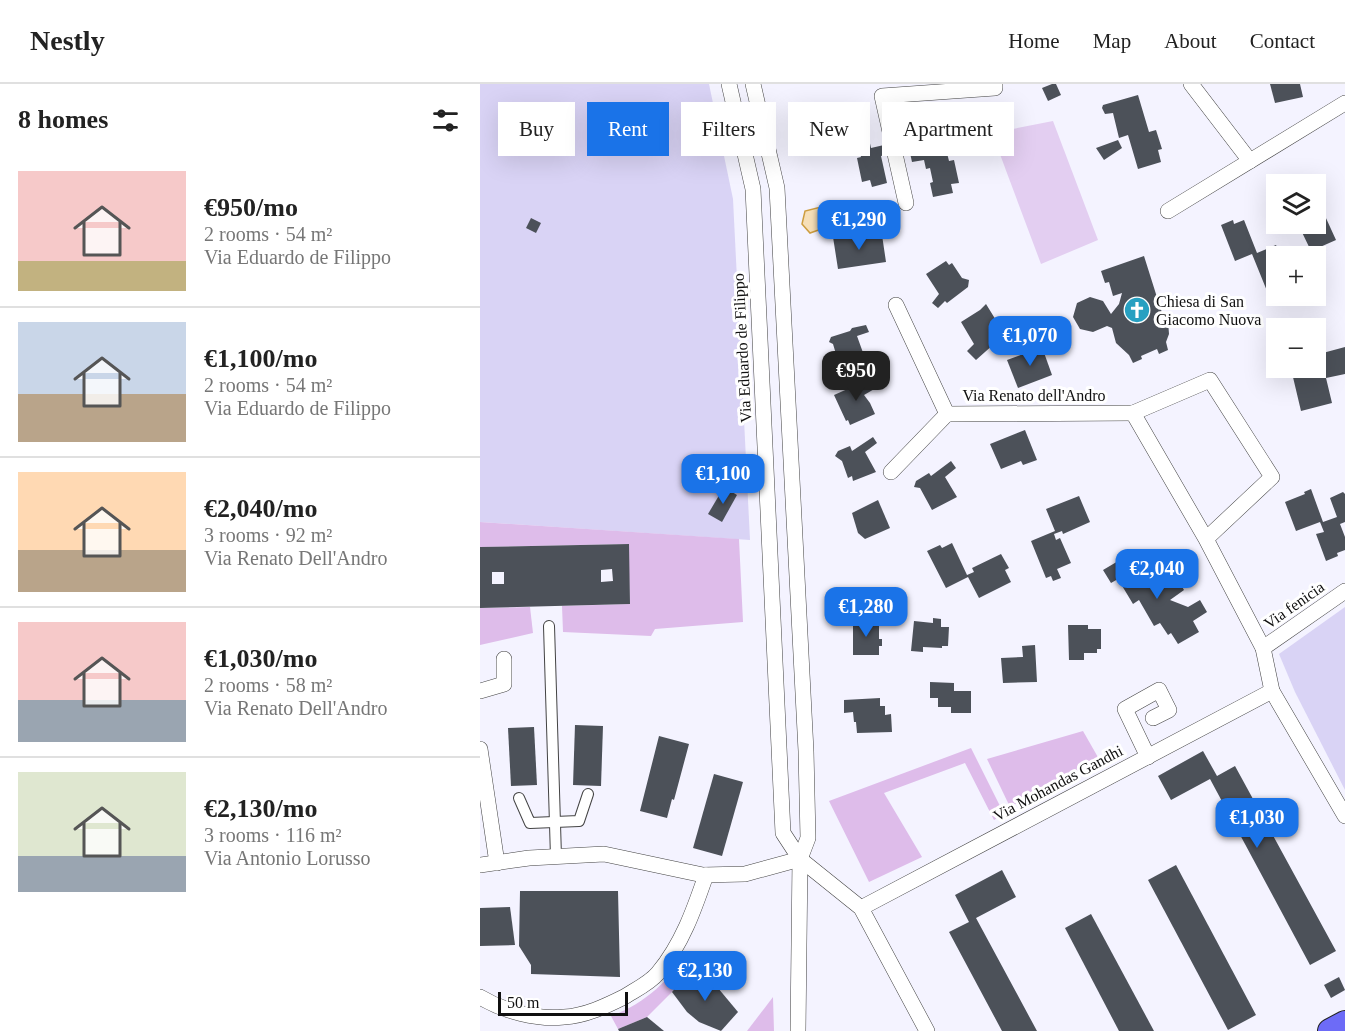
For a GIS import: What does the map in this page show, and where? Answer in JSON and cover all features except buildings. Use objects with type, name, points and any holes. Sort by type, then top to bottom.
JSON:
[{"type":"main road","points":[[1330,1031],[1345,1023]]},
{"type":"street","name":"Via Eduardo de Filippo","points":[[729,84],[753,189],[783,833],[800,859],[861,908],[927,1031]]},
{"type":"street","points":[[753,84],[777,188],[806,750],[808,838],[800,859],[798,1031]]},
{"type":"street","points":[[906,203],[882,96],[995,88],[995,84]]},
{"type":"street","points":[[1191,84],[1250,161]]},
{"type":"street","points":[[1168,211],[1345,103]]},
{"type":"street","name":"Via Renato dell'Andro","points":[[896,305],[947,414],[1133,413]]},
{"type":"street","points":[[1206,539],[1272,477],[1210,380],[1133,413],[1206,539],[1263,648],[1272,691],[1345,816]]},
{"type":"street","points":[[891,472],[947,414]]},
{"type":"street","name":"Via fenicia","points":[[1263,648],[1345,591]]},
{"type":"street","points":[[549,626],[556,857]]},
{"type":"street","points":[[480,692],[504,684],[504,659]]},
{"type":"street","points":[[1148,757],[1125,709],[1159,690],[1169,710],[1153,718]]},
{"type":"street","name":"Via Mohandas Gandhi","points":[[861,908],[1272,691]]},
{"type":"street","points":[[480,749],[497,863]]},
{"type":"street","points":[[519,798],[530,823],[555,823],[579,821],[588,794]]},
{"type":"street","points":[[480,865],[604,854],[706,875],[745,874],[800,859]]},
{"type":"street","points":[[480,997],[506,1008],[536,1016],[564,1017],[604,1007],[633,992],[656,976],[684,933],[706,875]]},
{"type":"shaded area","points":[[480,84],[709,84],[713,102],[681,102],[681,156],[724,156],[733,199],[750,540],[480,522]]},
{"type":"shaded area","points":[[1053,121],[1098,240],[1041,264],[1001,156],[1014,156],[1014,129]]},
{"type":"shaded area","points":[[821,207],[834,211],[844,222],[831,234],[824,228],[810,233],[802,224],[805,211]]},
{"type":"shaded area","points":[[480,522],[739,539],[743,622],[655,629],[651,636],[563,632],[562,606],[630,604],[628,544],[480,547]]},
{"type":"shaded area","points":[[530,607],[533,633],[480,645],[480,608]]},
{"type":"shaded area","points":[[1345,607],[1345,790],[1295,692],[1279,654]]},
{"type":"shaded area","points":[[1083,731],[1099,759],[1010,807],[987,759]]},
{"type":"shaded area","points":[[971,748],[1004,814],[994,820],[965,763],[884,793],[922,857],[869,882],[829,801]]},
{"type":"shaded area","points":[[693,951],[688,973],[672,992],[647,1017],[618,1029],[611,1016],[624,1011],[646,997]]},
{"type":"shaded area","points":[[773,997],[774,1031],[747,1031]]},
{"type":"place","name":"Chiesa di San Giacomo Nuova","points":[[1137,310]]}]
